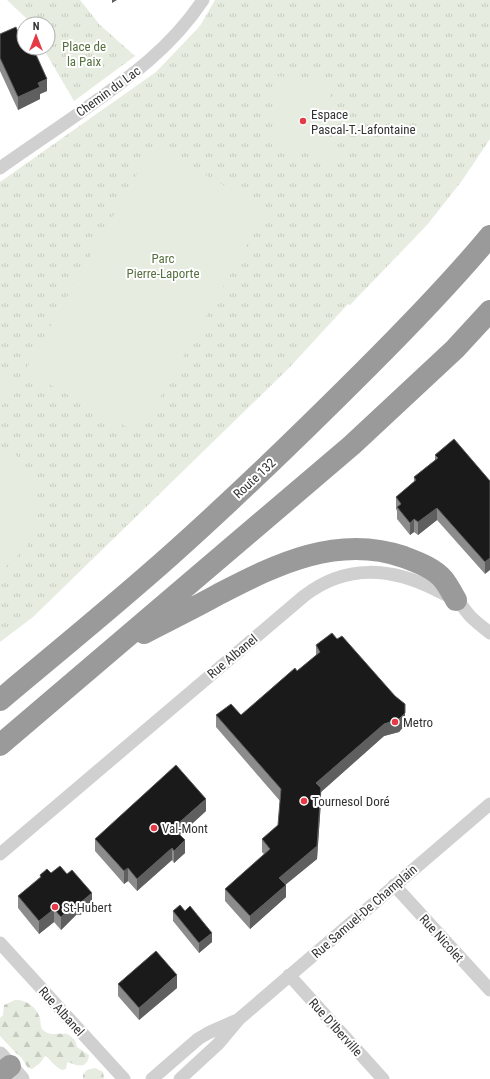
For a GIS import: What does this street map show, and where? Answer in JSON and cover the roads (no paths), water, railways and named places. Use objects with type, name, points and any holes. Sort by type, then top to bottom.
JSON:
[{"type":"highway","name":"Route 132","points":[[0,700],[170,555],[267,465],[345,390],[422,312],[490,236]]},
{"type":"highway","points":[[0,745],[356,440],[455,349],[490,311]]},
{"type":"highway","points":[[112,649],[257,574],[300,558],[332,550],[353,548],[370,549],[391,553],[415,561],[430,569],[443,579],[456,600]]},
{"type":"street","name":"Chemin du Lac","points":[[0,168],[119,84],[151,59],[186,23],[203,0]]},
{"type":"street","name":"Rue Albanel","points":[[0,854],[304,596],[320,585],[336,578],[355,574],[374,572],[397,575],[411,579],[456,600],[475,621],[489,628]]},
{"type":"street","name":"Rue Samuel-De Champlain","points":[[180,1079],[218,1044],[239,1019],[490,804]]},
{"type":"street","name":"Rue Nicolet","points":[[394,885],[490,990]]},
{"type":"street","name":"Rue Albanel","points":[[0,943],[124,1079]]},
{"type":"street","name":"Rue D'Iberville","points":[[289,976],[383,1079]]},
{"type":"street","name":"Rue Samuel-De Champlain","points":[[152,1079],[198,1039],[239,1019]]},
{"type":"place","name":"Espace Pascal-T.-Lafontaine","points":[[303,121]]},
{"type":"place","name":"Metro","points":[[395,722]]},
{"type":"place","name":"Tournesol Doré","points":[[304,801]]},
{"type":"place","name":"Val-Mont","points":[[154,828]]},
{"type":"place","name":"St-Hubert","points":[[55,907]]},
{"type":"park label","name":"Place de la Paix","points":[[84,54]]},
{"type":"park label","name":"Parc Pierre-Laporte","points":[[163,266]]}]
